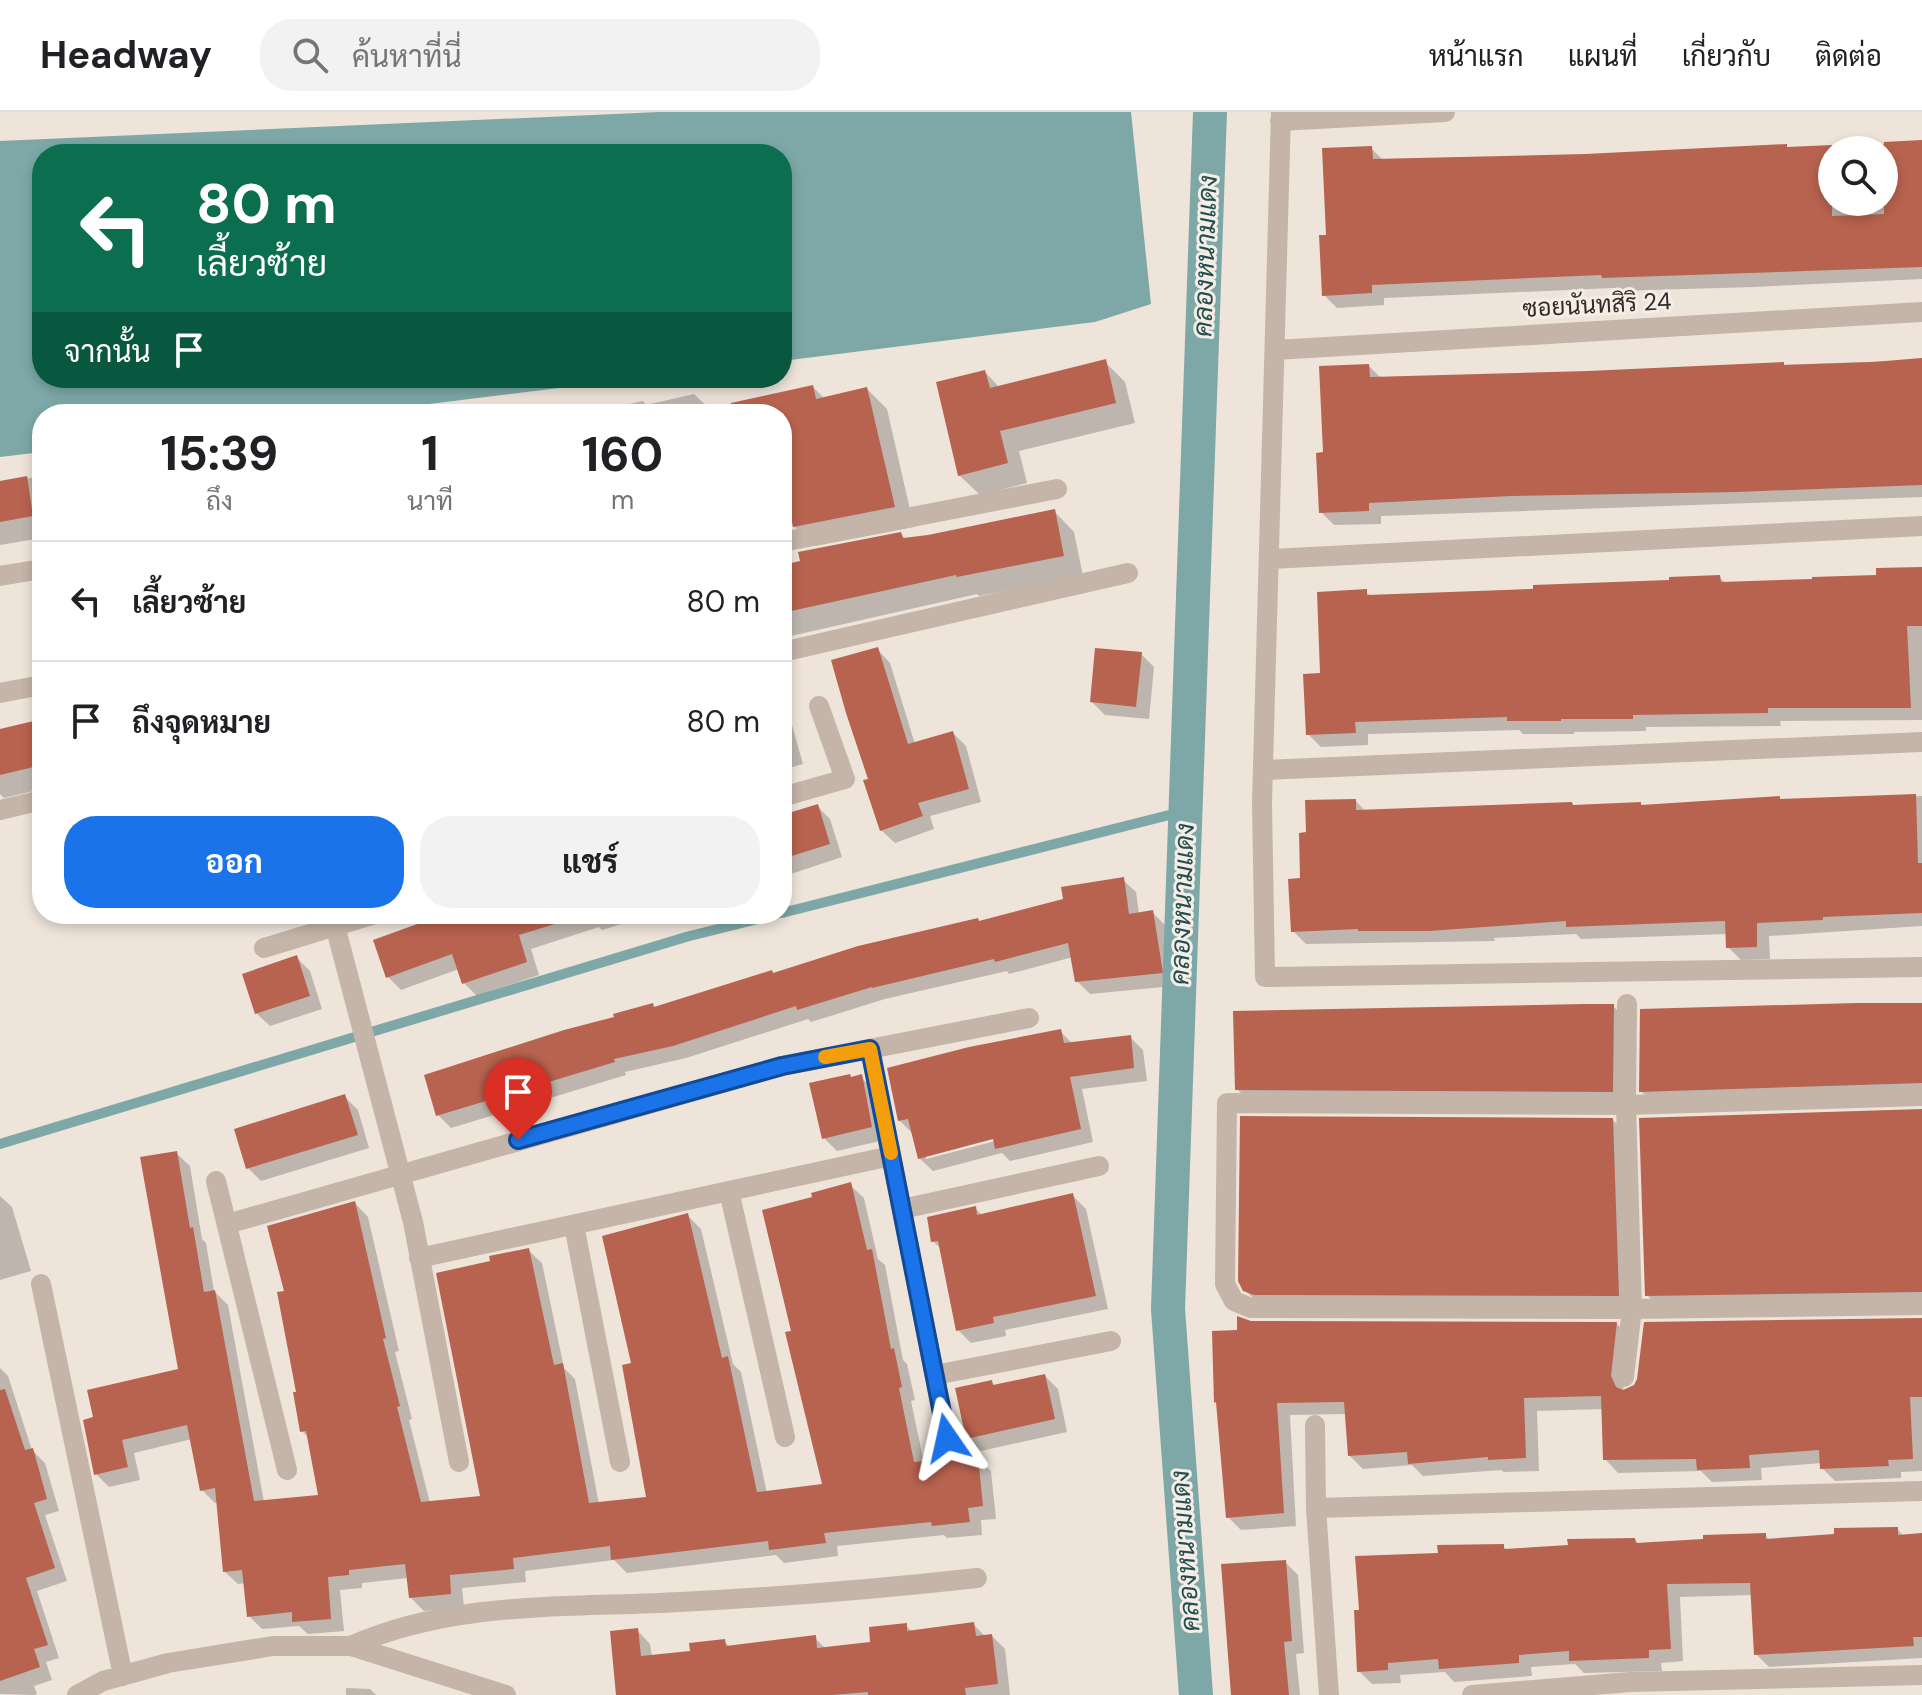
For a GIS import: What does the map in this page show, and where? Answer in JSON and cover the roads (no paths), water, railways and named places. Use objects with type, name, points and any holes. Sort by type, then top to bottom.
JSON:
[{"type":"street","points":[[1445,112],[1280,116],[1262,803],[1265,977],[1922,967]]},
{"type":"street","name":"ซอยนันทสิริ 24","points":[[1275,350],[1922,312]]},
{"type":"street","points":[[792,540],[1057,489]]},
{"type":"street","points":[[1270,559],[1922,526]]},
{"type":"street","points":[[0,576],[32,571]]},
{"type":"street","points":[[792,650],[1128,573]]},
{"type":"street","points":[[0,693],[32,687]]},
{"type":"street","points":[[792,794],[845,779],[819,706]]},
{"type":"street","points":[[1265,770],[1922,742]]},
{"type":"street","points":[[0,810],[32,802]]},
{"type":"street","points":[[264,948],[324,924]]},
{"type":"street","points":[[335,924],[400,1173],[459,1462]]},
{"type":"street","points":[[1624,1377],[1632,1309],[1626,1105],[1627,1004]]},
{"type":"street","points":[[227,1224],[782,1066],[1029,1018]]},
{"type":"street","points":[[870,1049],[947,1438]]},
{"type":"street","points":[[1922,1096],[1626,1105],[1227,1103],[1225,1284],[1234,1301],[1251,1308],[1632,1309],[1922,1305]]},
{"type":"street","points":[[419,1258],[891,1156]]},
{"type":"street","points":[[902,1209],[1099,1166]]},
{"type":"street","points":[[216,1181],[287,1470]]},
{"type":"street","points":[[729,1191],[785,1437]]},
{"type":"street","points":[[574,1225],[620,1462]]},
{"type":"street","points":[[41,1284],[123,1676]]},
{"type":"street","points":[[935,1375],[1111,1341]]},
{"type":"street","points":[[1315,1425],[1316,1508],[1329,1695]]},
{"type":"street","points":[[1316,1508],[1922,1491]]},
{"type":"street","points":[[351,1646],[403,1626],[480,1611],[847,1592],[977,1578]]},
{"type":"street","points":[[77,1695],[103,1681],[168,1663],[273,1646],[351,1646],[506,1695]]},
{"type":"street","points":[[1472,1695],[1630,1682],[1922,1675]]},
{"type":"water","points":[[659,112],[1131,112],[1151,304],[1095,322],[792,360],[792,144],[32,144],[32,388],[560,388],[429,404],[32,404],[32,453],[0,457],[0,141]]},
{"type":"waterway","name":"คลองหนามแดง","points":[[1196,1695],[1168,1309],[1210,112]]},
{"type":"waterway","points":[[792,910],[1185,811]]},
{"type":"waterway","points":[[0,1144],[737,924]]}]
